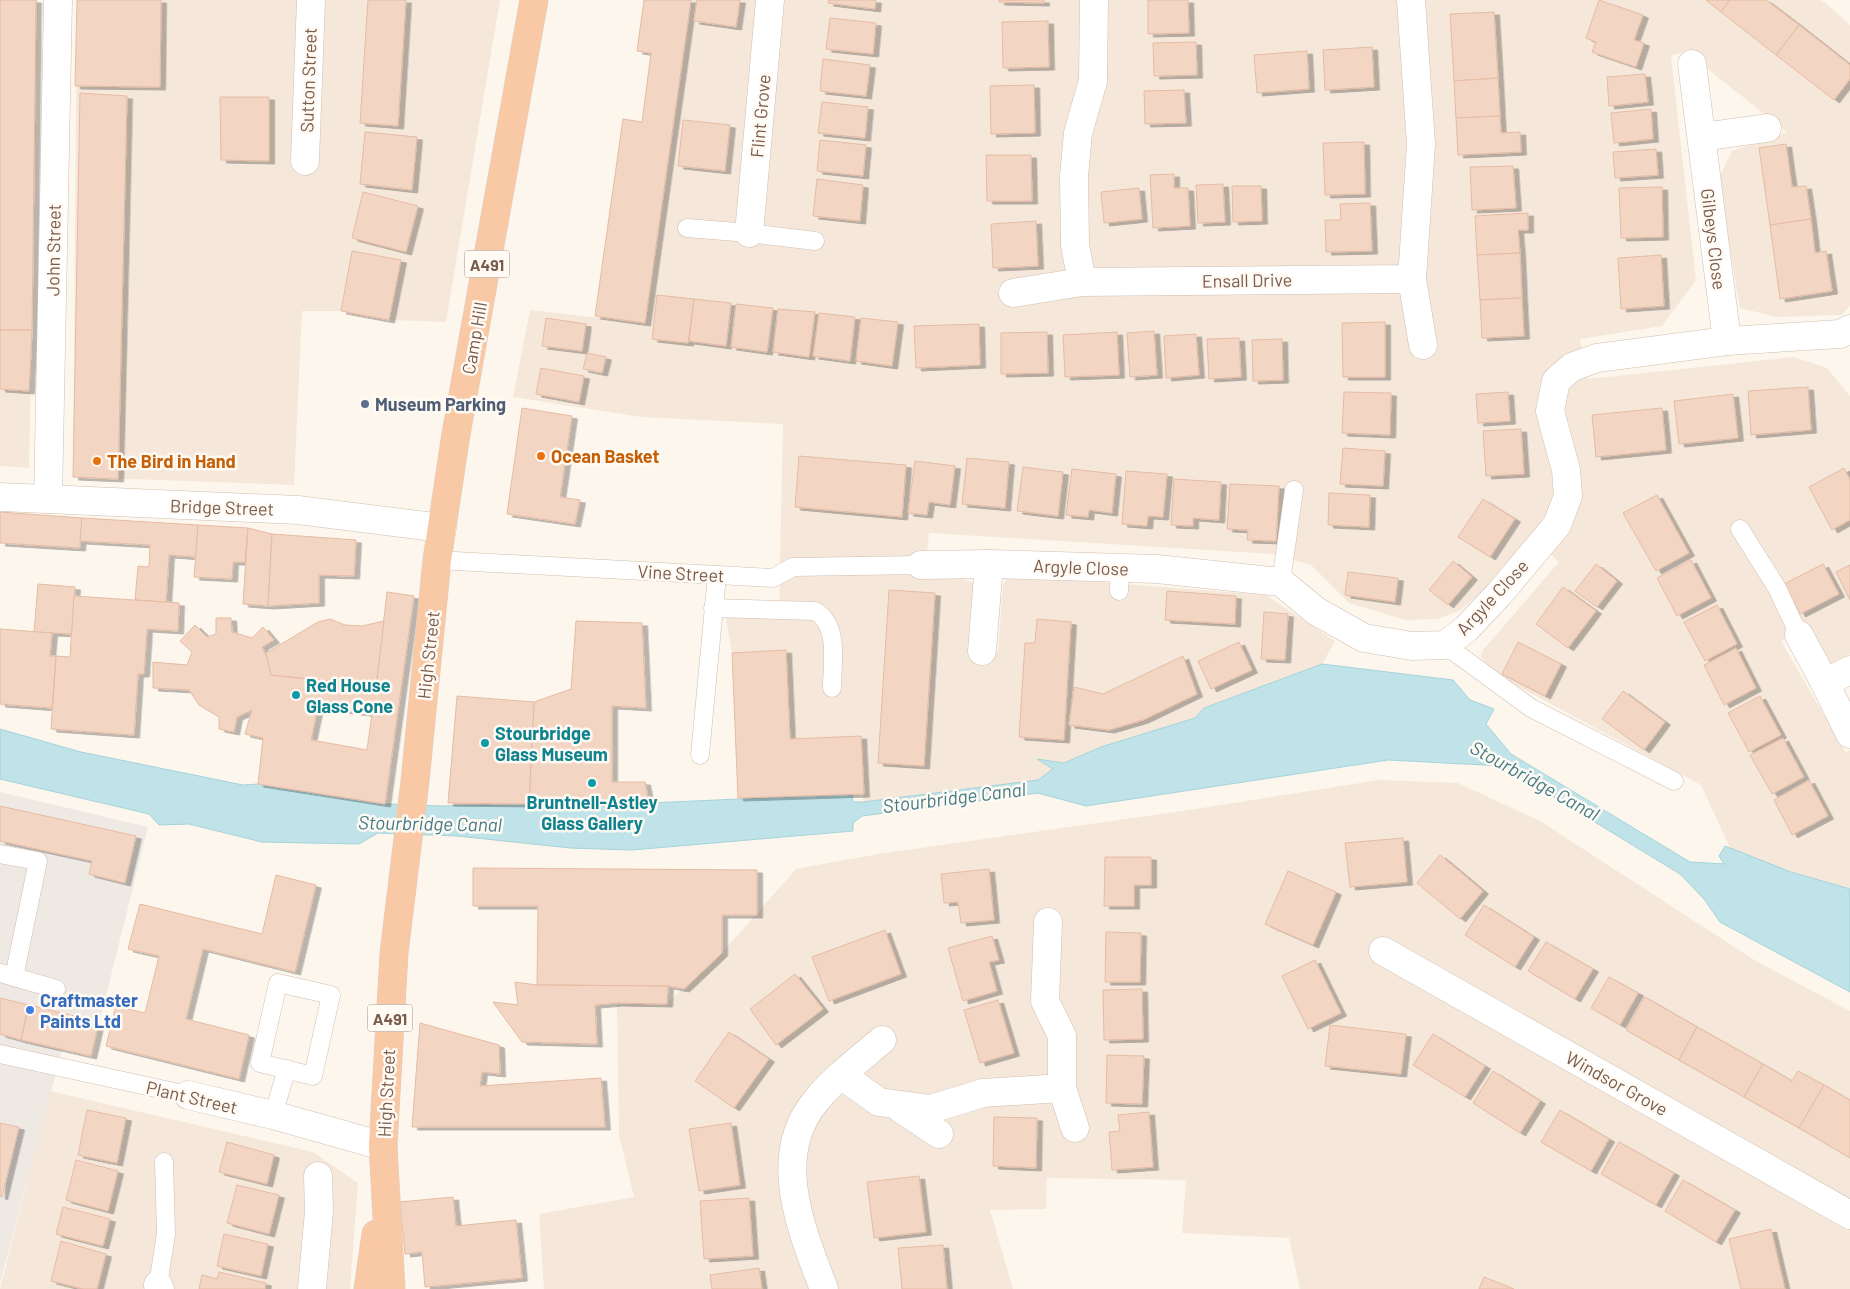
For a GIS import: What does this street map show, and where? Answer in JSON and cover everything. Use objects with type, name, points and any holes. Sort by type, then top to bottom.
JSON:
[{"type":"highway","name":"Camp Hill","points":[[442,528],[456,434],[534,0]]},
{"type":"highway","name":"High Street","points":[[385,1288],[383,1146],[394,954],[442,528]]},
{"type":"street","name":"John Street","points":[[48,499],[58,0]]},
{"type":"street","name":"Sutton Street","points":[[305,161],[311,0]]},
{"type":"street","name":"Flint Grove","points":[[749,233],[770,0]]},
{"type":"street","points":[[1082,282],[1075,245],[1074,176],[1078,133],[1093,80],[1094,0]]},
{"type":"street","points":[[1411,0],[1421,144],[1412,279],[1422,345]]},
{"type":"street","name":"Gilbeys Close","points":[[1692,64],[1727,341]]},
{"type":"street","points":[[1702,137],[1767,128]]},
{"type":"street","name":"Ensall Drive","points":[[1013,292],[1082,282],[1412,279]]},
{"type":"street","name":"Argyle Close","points":[[921,565],[989,564],[1119,580],[1185,571],[1281,582],[1316,611],[1364,638],[1412,646],[1444,645],[1466,629],[1499,594],[1557,525],[1568,496],[1566,470],[1550,411],[1556,381],[1572,367],[1597,358],[1727,341],[1847,339]]},
{"type":"street","name":"Bridge Street","points":[[0,497],[298,510],[442,528]]},
{"type":"street","points":[[982,651],[989,564]]},
{"type":"street","points":[[1798,635],[1825,683],[1850,734]]},
{"type":"street","points":[[1825,683],[1850,670]]},
{"type":"street","points":[[1048,922],[1045,1001],[1062,1036],[1062,1088],[1075,1128]]},
{"type":"street","name":"Windsor Grove","points":[[1384,951],[1850,1215]]},
{"type":"street","points":[[824,1289],[802,1232],[792,1186],[793,1150],[803,1122],[814,1102],[841,1075],[882,1040]]},
{"type":"street","points":[[841,1075],[879,1102],[931,1109],[983,1093],[1062,1088]]},
{"type":"street","name":"Plant Street","points":[[188,1095],[273,1115],[383,1146]]},
{"type":"street","points":[[894,1104],[939,1134]]},
{"type":"street","points":[[312,1289],[319,1211],[318,1176]]},
{"type":"lane","points":[[686,228],[814,241]]},
{"type":"lane","points":[[1281,582],[1294,490]]},
{"type":"lane","points":[[1740,529],[1776,588],[1798,635]]},
{"type":"lane","name":"Vine Street","points":[[438,560],[774,578],[793,567],[921,565]]},
{"type":"lane","points":[[700,755],[717,575]]},
{"type":"lane","points":[[714,608],[815,611],[823,616],[829,623],[831,633],[832,688]]},
{"type":"lane","points":[[1444,645],[1531,708],[1674,781]]},
{"type":"lane","points":[[0,854],[38,861],[7,975],[56,989]]},
{"type":"lane","points":[[278,983],[331,995],[313,1076],[287,1069],[260,1063],[278,983]]},
{"type":"lane","name":"Plant Street","points":[[0,1054],[188,1095]]},
{"type":"lane","points":[[273,1115],[287,1069]]},
{"type":"lane","points":[[159,1287],[166,1234],[164,1162]]},
{"type":"shaded area","points":[[0,0],[38,0],[29,468],[0,466]]},
{"type":"shaded area","points":[[77,0],[500,0],[446,322],[389,320],[341,311],[302,311],[294,485],[73,477]]},
{"type":"shaded area","points":[[691,0],[1821,0],[1829,6],[1850,25],[1850,306],[1841,315],[1777,317],[1740,308],[1718,180],[1732,151],[1787,132],[1685,51],[1671,56],[1696,280],[1662,326],[1580,339],[1588,379],[1794,357],[1827,368],[1850,396],[1850,654],[1830,665],[1807,626],[1781,641],[1846,753],[1850,750],[1850,889],[1791,872],[1731,850],[1701,785],[1497,675],[1481,657],[1482,651],[1559,562],[1531,535],[1497,580],[1459,611],[1437,619],[1405,620],[1349,603],[1311,565],[1273,554],[929,533],[925,576],[955,576],[975,583],[970,649],[998,652],[1003,585],[1008,575],[1266,595],[1335,641],[1322,664],[1204,708],[1196,718],[1101,747],[1064,763],[1038,759],[1054,769],[1038,780],[863,802],[861,736],[790,739],[786,651],[732,653],[725,613],[779,610],[783,424],[641,417],[513,397],[530,310],[645,323]]},
{"type":"shaded area","points":[[1379,780],[1458,783],[1540,821],[1756,961],[1850,1011],[1850,1289],[1300,1289],[1289,1238],[1182,1233],[1186,1180],[1047,1178],[1046,1209],[990,1210],[1013,1289],[544,1289],[539,1214],[634,1197],[619,1135],[617,1003],[667,1003],[722,953],[796,869],[878,854],[1189,810]]},
{"type":"shaded area","points":[[0,792],[148,827],[91,1056],[62,1050],[0,1283]]},
{"type":"shaded area","points":[[50,1091],[313,1152],[358,1183],[350,1289],[0,1289]]},
{"type":"water","name":"Stourbridge Canal","points":[[1322,664],[1453,680],[1470,700],[1494,709],[1486,724],[1511,754],[1690,862],[1724,864],[1719,856],[1725,846],[1791,872],[1850,889],[1850,992],[1720,922],[1704,899],[1680,874],[1503,766],[1388,760],[1086,806],[1038,793],[862,816],[853,823],[853,831],[632,850],[570,848],[457,836],[378,833],[359,844],[262,842],[189,824],[159,825],[149,814],[0,779],[0,729],[81,752],[243,785],[259,784],[386,804],[440,806],[649,803],[852,794],[853,802],[863,802],[1038,780],[1053,769],[1037,759],[1064,763],[1101,747],[1195,718],[1204,708]]},
{"type":"building","points":[[0,0],[36,0],[32,330],[0,330]]},
{"type":"building","points":[[77,0],[161,0],[160,87],[75,86]]},
{"type":"building","points":[[368,0],[406,0],[398,126],[360,123]]},
{"type":"building","points":[[644,0],[691,0],[645,323],[595,316],[623,119],[642,122],[651,53],[637,51]]},
{"type":"building","points":[[697,0],[740,0],[736,27],[694,21]]},
{"type":"building","points":[[829,0],[876,0],[875,9],[828,3]]},
{"type":"building","points":[[999,0],[1044,0],[1044,3],[999,2]]},
{"type":"building","points":[[1148,0],[1188,0],[1189,33],[1148,34]]},
{"type":"building","points":[[1599,0],[1643,15],[1634,40],[1644,43],[1636,67],[1592,52],[1596,42],[1586,38]]},
{"type":"building","points":[[1706,0],[1730,0],[1721,12]]},
{"type":"building","points":[[1730,0],[1766,0],[1799,25],[1776,55],[1721,12]]},
{"type":"building","points":[[1494,12],[1498,78],[1454,81],[1450,14]]},
{"type":"building","points":[[830,18],[876,23],[873,54],[826,49]]},
{"type":"building","points":[[1048,21],[1049,67],[1003,68],[1002,22]]},
{"type":"building","points":[[1799,25],[1850,65],[1850,79],[1834,100],[1776,55]]},
{"type":"building","points":[[1196,42],[1197,75],[1154,76],[1153,43]]},
{"type":"building","points":[[1372,47],[1374,87],[1325,90],[1323,50]]},
{"type":"building","points":[[1307,51],[1309,89],[1257,93],[1254,55]]},
{"type":"building","points":[[823,59],[870,65],[866,96],[820,91]]},
{"type":"building","points":[[1645,74],[1648,102],[1609,106],[1607,77]]},
{"type":"building","points":[[1498,78],[1500,116],[1456,118],[1454,81]]},
{"type":"building","points":[[1034,85],[1035,133],[991,134],[990,86]]},
{"type":"building","points":[[1184,90],[1186,123],[1145,124],[1144,91]]},
{"type":"building","points":[[80,93],[127,96],[118,479],[73,477]]},
{"type":"building","points":[[220,97],[269,97],[269,161],[221,160]]},
{"type":"building","points":[[822,102],[868,107],[865,138],[818,133]]},
{"type":"building","points":[[1651,109],[1653,139],[1614,143],[1611,113]]},
{"type":"building","points":[[1500,116],[1501,133],[1520,132],[1521,152],[1458,155],[1456,118]]},
{"type":"building","points":[[683,120],[730,125],[725,171],[678,166]]},
{"type":"building","points":[[365,132],[417,137],[412,190],[360,184]]},
{"type":"building","points":[[820,140],[866,145],[863,176],[817,171]]},
{"type":"building","points":[[1364,142],[1365,194],[1325,195],[1323,143]]},
{"type":"building","points":[[1786,144],[1792,187],[1806,186],[1811,219],[1770,225],[1759,148]]},
{"type":"building","points":[[1656,149],[1658,175],[1615,178],[1613,152]]},
{"type":"building","points":[[986,155],[1031,155],[1032,201],[987,201]]},
{"type":"building","points":[[1513,166],[1516,208],[1472,210],[1470,167]]},
{"type":"building","points":[[1174,174],[1174,188],[1188,188],[1190,226],[1153,228],[1150,175]]},
{"type":"building","points":[[817,179],[863,185],[860,221],[813,216]]},
{"type":"building","points":[[1223,184],[1225,222],[1198,223],[1196,185]]},
{"type":"building","points":[[1232,186],[1261,186],[1262,221],[1233,222]]},
{"type":"building","points":[[1662,187],[1663,237],[1621,238],[1619,188]]},
{"type":"building","points":[[1139,188],[1142,219],[1104,223],[1101,192]]},
{"type":"building","points":[[363,192],[418,206],[406,252],[352,238]]},
{"type":"building","points":[[1370,203],[1372,251],[1326,252],[1325,220],[1341,220],[1340,204]]},
{"type":"building","points":[[1528,213],[1528,230],[1518,230],[1520,253],[1477,255],[1475,216]]},
{"type":"building","points":[[1811,219],[1815,253],[1826,251],[1832,291],[1780,299],[1770,225]]},
{"type":"building","points":[[1036,221],[1038,266],[993,268],[991,224]]},
{"type":"building","points":[[352,251],[401,260],[389,320],[341,311]]},
{"type":"building","points":[[1520,253],[1522,298],[1480,300],[1477,255]]},
{"type":"building","points":[[1661,255],[1664,306],[1621,309],[1618,258]]},
{"type":"building","points":[[657,295],[694,299],[688,343],[652,339]]},
{"type":"building","points":[[1522,298],[1524,336],[1482,338],[1480,300]]},
{"type":"building","points":[[694,299],[731,303],[726,346],[689,341]]},
{"type":"building","points":[[736,304],[773,308],[767,352],[731,347]]},
{"type":"building","points":[[778,309],[815,312],[809,357],[773,352]]},
{"type":"building","points":[[819,313],[855,317],[850,361],[813,356]]},
{"type":"building","points":[[546,318],[586,324],[582,351],[542,346]]},
{"type":"building","points":[[861,318],[898,322],[892,366],[856,361]]},
{"type":"building","points":[[1385,322],[1385,377],[1343,377],[1342,323]]},
{"type":"building","points":[[979,324],[980,365],[916,368],[914,326]]},
{"type":"building","points":[[0,330],[32,330],[29,391],[0,389]]},
{"type":"building","points":[[1154,331],[1157,375],[1130,377],[1127,333]]},
{"type":"building","points":[[1047,332],[1048,373],[1001,374],[1001,333]]},
{"type":"building","points":[[1117,332],[1119,375],[1065,377],[1063,335]]},
{"type":"building","points":[[1196,334],[1199,375],[1166,378],[1164,336]]},
{"type":"building","points":[[1239,338],[1241,377],[1209,379],[1207,339]]},
{"type":"building","points":[[1282,339],[1283,380],[1253,381],[1252,340]]},
{"type":"building","points":[[587,353],[606,357],[602,373],[583,369]]},
{"type":"building","points":[[541,368],[584,376],[579,402],[536,394]]},
{"type":"building","points":[[1808,387],[1811,430],[1751,435],[1748,391]]},
{"type":"building","points":[[1344,392],[1391,393],[1390,435],[1342,433]]},
{"type":"building","points":[[1508,392],[1510,421],[1478,423],[1476,394]]},
{"type":"building","points":[[1733,394],[1738,438],[1679,444],[1674,401]]},
{"type":"building","name":"Ocean Basket","points":[[522,408],[572,416],[560,497],[580,500],[575,524],[507,514]]},
{"type":"building","points":[[1662,408],[1666,450],[1596,457],[1592,415]]},
{"type":"building","points":[[1521,429],[1524,474],[1486,476],[1483,431]]},
{"type":"building","points":[[1343,448],[1385,451],[1383,486],[1340,484]]},
{"type":"building","points":[[799,456],[906,465],[902,517],[795,507]]},
{"type":"building","points":[[967,458],[1009,462],[1005,508],[962,504]]},
{"type":"building","points":[[915,461],[955,466],[950,505],[929,502],[927,515],[908,513]]},
{"type":"building","points":[[1023,467],[1063,472],[1058,516],[1017,511]]},
{"type":"building","points":[[1844,468],[1850,480],[1850,520],[1832,530],[1809,487]]},
{"type":"building","points":[[1072,469],[1116,474],[1112,513],[1089,510],[1088,517],[1066,515]]},
{"type":"building","points":[[1126,471],[1167,474],[1163,517],[1148,516],[1147,526],[1122,524]]},
{"type":"building","points":[[1174,479],[1221,482],[1219,520],[1193,518],[1193,526],[1171,525]]},
{"type":"building","points":[[1230,484],[1279,486],[1276,541],[1247,540],[1248,530],[1227,529]]},
{"type":"building","points":[[1329,493],[1370,495],[1369,527],[1328,525]]},
{"type":"building","points":[[1657,495],[1689,553],[1656,571],[1623,513]]},
{"type":"building","points":[[1483,499],[1515,519],[1490,557],[1458,537]]},
{"type":"building","points":[[0,512],[82,518],[80,548],[0,543]]},
{"type":"building","points":[[82,518],[198,525],[196,557],[169,555],[166,602],[135,600],[138,566],[149,567],[150,545],[80,541]]},
{"type":"building","points":[[198,525],[248,528],[245,562],[233,562],[232,579],[194,577]]},
{"type":"building","points":[[248,528],[272,534],[268,606],[243,604]]},
{"type":"building","points":[[272,534],[356,540],[354,576],[319,575],[319,603],[268,606]]},
{"type":"building","points":[[1691,560],[1711,598],[1677,616],[1657,578]]},
{"type":"building","points":[[1453,561],[1472,577],[1448,605],[1429,590]]},
{"type":"building","points":[[1596,564],[1617,581],[1597,607],[1575,591]]},
{"type":"building","points":[[1823,564],[1839,594],[1800,614],[1784,584]]},
{"type":"building","points":[[1850,565],[1850,600],[1836,572]]},
{"type":"building","points":[[1348,572],[1398,578],[1395,602],[1345,595]]},
{"type":"building","points":[[38,584],[75,587],[72,634],[34,632]]},
{"type":"building","points":[[1563,587],[1596,611],[1568,648],[1536,624]]},
{"type":"building","points":[[889,590],[935,593],[924,766],[878,763]]},
{"type":"building","points":[[1167,591],[1236,596],[1235,624],[1165,620]]},
{"type":"building","name":"Red House Glass Cone","points":[[387,592],[414,596],[385,804],[258,784],[263,738],[245,734],[252,710],[237,717],[234,732],[219,729],[219,717],[199,705],[189,690],[153,688],[153,662],[187,665],[192,652],[180,641],[195,625],[207,637],[216,634],[216,618],[231,618],[232,632],[252,638],[263,627],[274,640],[262,647],[269,662],[271,675],[376,686]],"holes":[[[318,707],[372,714],[367,750],[311,740]]]},
{"type":"building","points":[[74,596],[179,603],[178,631],[147,629],[144,674],[138,674],[134,735],[51,729],[56,656],[70,657]]},
{"type":"building","points":[[1717,605],[1737,644],[1705,661],[1684,622]]},
{"type":"building","points":[[1264,612],[1288,614],[1285,660],[1261,659]]},
{"type":"building","points":[[330,619],[345,625],[362,626],[384,621],[376,686],[271,675],[266,653],[318,622]]},
{"type":"building","points":[[1037,619],[1071,622],[1064,740],[1019,737],[1025,643],[1035,643]]},
{"type":"building","points":[[576,621],[642,623],[646,708],[612,706],[612,782],[645,782],[649,803],[529,804],[534,702],[571,689]]},
{"type":"building","points":[[0,629],[52,633],[50,656],[56,656],[52,708],[0,704]]},
{"type":"building","points":[[1239,642],[1252,670],[1211,689],[1198,661]]},
{"type":"building","points":[[1518,642],[1561,664],[1545,696],[1502,674]]},
{"type":"building","points":[[1736,648],[1756,688],[1724,705],[1704,665]]},
{"type":"building","points":[[786,650],[790,739],[861,736],[864,794],[738,798],[732,653]]},
{"type":"building","points":[[1183,656],[1197,694],[1143,720],[1109,730],[1069,725],[1074,687],[1103,694]]},
{"type":"building","points":[[1623,691],[1665,722],[1644,750],[1602,719]]},
{"type":"building","points":[[457,696],[534,702],[529,804],[448,803]]},
{"type":"building","points":[[1760,696],[1781,735],[1749,752],[1728,713]]},
{"type":"building","points":[[1783,738],[1804,777],[1772,794],[1750,755]]},
{"type":"building","points":[[1809,780],[1828,816],[1792,835],[1774,800]]},
{"type":"building","points":[[0,806],[136,836],[125,883],[89,874],[92,861],[0,841]]},
{"type":"building","points":[[1403,838],[1407,882],[1350,887],[1345,843]]},
{"type":"building","points":[[1440,855],[1483,891],[1460,919],[1417,883]]},
{"type":"building","points":[[1105,857],[1151,857],[1151,885],[1134,885],[1134,906],[1104,906]]},
{"type":"building","points":[[473,868],[757,870],[757,915],[722,915],[722,953],[684,989],[668,986],[537,985],[538,906],[473,906]]},
{"type":"building","points":[[989,869],[994,920],[961,923],[958,902],[944,903],[941,874]]},
{"type":"building","points":[[1288,871],[1336,892],[1313,945],[1265,924]]},
{"type":"building","points":[[276,875],[316,885],[295,972],[203,949],[186,1019],[249,1035],[239,1079],[106,1046],[116,1006],[145,1013],[159,956],[128,949],[140,904],[262,934]]},
{"type":"building","points":[[1484,905],[1534,937],[1515,967],[1465,935]]},
{"type":"building","points":[[885,930],[901,974],[829,1001],[812,957]]},
{"type":"building","points":[[1106,932],[1141,933],[1140,982],[1105,982]]},
{"type":"building","points":[[992,936],[999,960],[989,962],[997,991],[963,1001],[948,948]]},
{"type":"building","points":[[1546,942],[1593,969],[1575,999],[1528,971]]},
{"type":"building","points":[[1315,960],[1341,1013],[1308,1029],[1282,976]]},
{"type":"building","points":[[795,974],[823,1009],[776,1045],[750,1009]]},
{"type":"building","points":[[1609,977],[1638,993],[1620,1025],[1591,1008]]},
{"type":"building","points":[[515,982],[537,985],[668,986],[667,1004],[617,1003],[595,1005],[597,1044],[522,1042],[493,1002],[518,1005]]},
{"type":"building","points":[[1142,989],[1143,1039],[1104,1040],[1103,990]]},
{"type":"building","points":[[1645,997],[1697,1027],[1679,1060],[1626,1030]]},
{"type":"building","points":[[0,998],[29,1005],[21,1040],[0,1034]]},
{"type":"building","points":[[998,1000],[1014,1053],[980,1063],[964,1010]]},
{"type":"building","points":[[29,1005],[99,1022],[91,1056],[21,1040]]},
{"type":"building","points":[[420,1023],[499,1045],[500,1074],[482,1072],[480,1086],[601,1078],[605,1127],[412,1127]]},
{"type":"building","points":[[1330,1025],[1406,1034],[1401,1074],[1325,1066]]},
{"type":"building","points":[[1697,1027],[1763,1064],[1744,1097],[1679,1060]]},
{"type":"building","points":[[729,1032],[769,1059],[734,1108],[695,1081]]},
{"type":"building","points":[[1433,1034],[1485,1066],[1465,1097],[1413,1065]]},
{"type":"building","points":[[1107,1055],[1144,1056],[1142,1104],[1106,1103]]},
{"type":"building","points":[[1763,1064],[1792,1081],[1798,1071],[1824,1085],[1799,1128],[1744,1097]]},
{"type":"building","points":[[1493,1071],[1540,1101],[1520,1133],[1473,1103]]},
{"type":"building","points":[[1824,1085],[1850,1100],[1850,1158],[1799,1128]]},
{"type":"building","points":[[87,1110],[126,1118],[117,1163],[78,1155]]},
{"type":"building","points":[[1560,1110],[1609,1139],[1591,1171],[1541,1142]]},
{"type":"building","points":[[1149,1112],[1153,1167],[1112,1170],[1109,1132],[1120,1131],[1118,1115]]},
{"type":"building","points":[[994,1117],[1037,1118],[1036,1168],[993,1166]]},
{"type":"building","points":[[0,1123],[19,1127],[2,1197],[0,1196]]},
{"type":"building","points":[[731,1123],[740,1185],[699,1191],[689,1129]]},
{"type":"building","points":[[227,1142],[274,1155],[267,1184],[219,1172]]},
{"type":"building","points":[[1619,1142],[1674,1173],[1656,1205],[1601,1174]]},
{"type":"building","points":[[76,1160],[118,1171],[108,1211],[66,1200]]},
{"type":"building","points":[[919,1176],[926,1232],[874,1238],[867,1182]]},
{"type":"building","points":[[1683,1180],[1735,1210],[1716,1242],[1665,1211]]},
{"type":"building","points":[[237,1185],[279,1195],[269,1234],[227,1223]]},
{"type":"building","points":[[453,1197],[456,1226],[516,1220],[522,1278],[425,1287],[422,1252],[405,1254],[400,1202]]},
{"type":"building","points":[[749,1198],[753,1256],[704,1259],[700,1201]]},
{"type":"building","points":[[63,1207],[110,1219],[103,1246],[56,1234]]},
{"type":"building","points":[[1771,1229],[1785,1289],[1741,1289],[1729,1239]]},
{"type":"building","points":[[224,1234],[268,1244],[261,1276],[217,1266]]},
{"type":"building","points":[[61,1241],[106,1254],[97,1289],[83,1289],[51,1281]]},
{"type":"building","points":[[943,1245],[947,1289],[902,1289],[898,1248]]},
{"type":"building","points":[[759,1268],[762,1289],[712,1289],[710,1275]]},
{"type":"building","points":[[219,1272],[266,1283],[265,1289],[199,1289],[202,1275],[217,1279]]},
{"type":"building","points":[[1484,1277],[1514,1289],[1479,1289]]},
{"type":"place","name":"Museum Parking","points":[[365,404]]},
{"type":"place","name":"Ocean Basket","points":[[541,456]]},
{"type":"place","name":"The Bird in Hand","points":[[97,461]]},
{"type":"place","name":"Red House Glass Cone","points":[[296,695]]},
{"type":"place","name":"Stourbridge Glass Museum","points":[[485,743]]},
{"type":"place","name":"Bruntnell-Astley Glass Gallery","points":[[592,783]]},
{"type":"place","name":"Craftmaster Paints Ltd","points":[[30,1010]]}]
